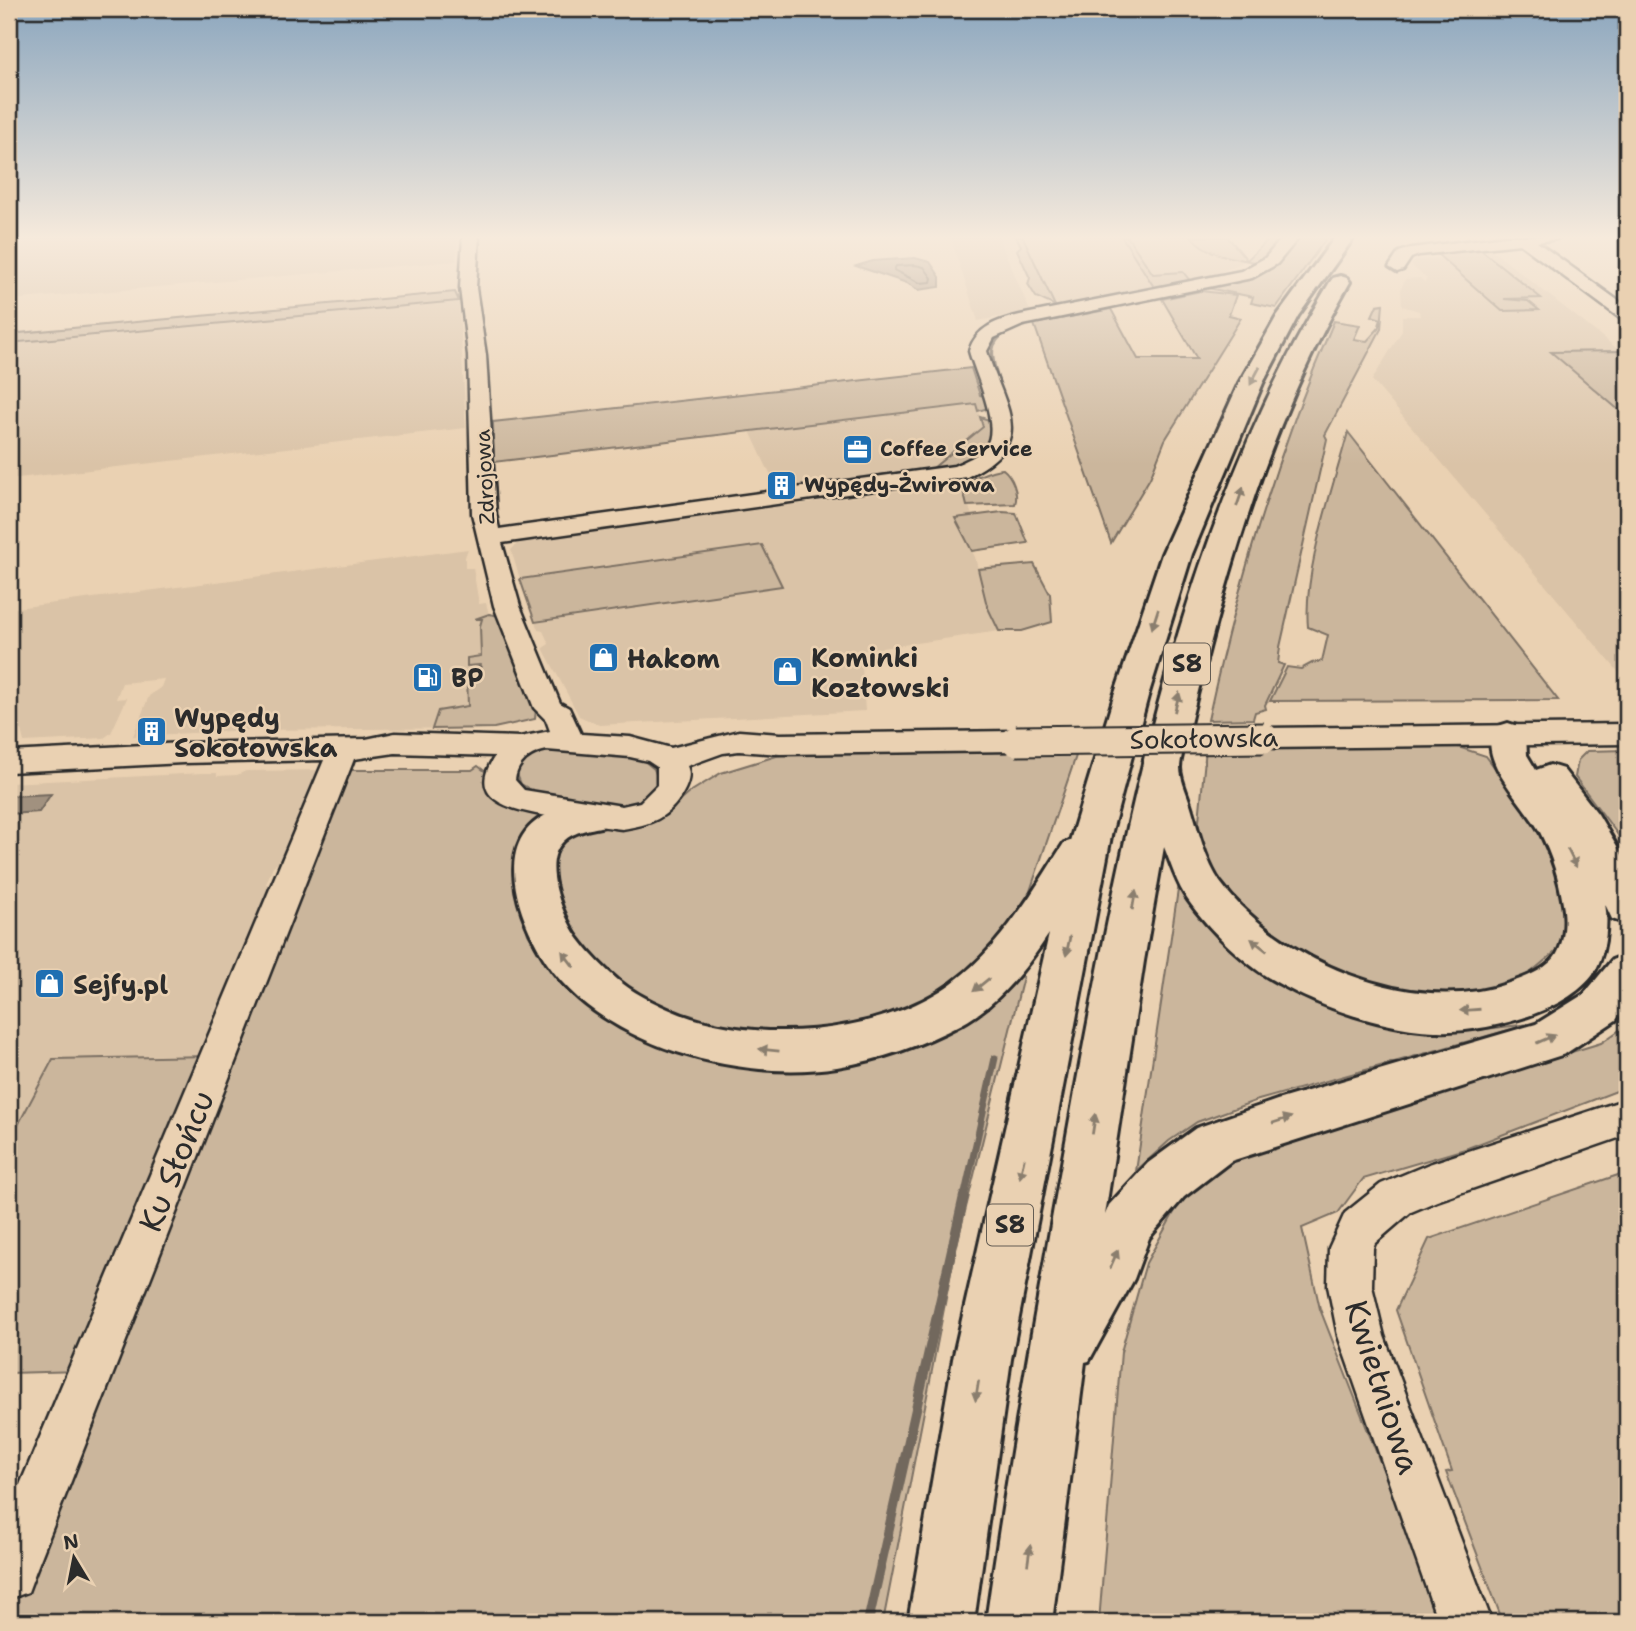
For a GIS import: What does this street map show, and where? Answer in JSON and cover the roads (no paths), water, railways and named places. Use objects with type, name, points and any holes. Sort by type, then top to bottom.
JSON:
[{"type":"highway","name":"S8","points":[[941,1622],[982,1359],[1092,831],[1177,554],[1251,383],[1282,327],[1296,312]]},
{"type":"highway","name":"S8","points":[[1019,1622],[1104,1061],[1161,768],[1207,591],[1250,465],[1320,312]]},
{"type":"highway","points":[[1161,768],[1180,837],[1202,889],[1242,932],[1291,970],[1353,998],[1434,1013],[1491,1009],[1548,988],[1576,964],[1587,921],[1578,871],[1555,823],[1527,786],[1509,755],[1508,734]]},
{"type":"highway","points":[[1508,734],[1531,753],[1583,819],[1614,872],[1627,908]]},
{"type":"highway","points":[[590,816],[574,817],[558,824],[537,846],[532,861],[534,888],[543,916],[567,959],[580,974],[611,1000],[663,1027],[697,1039],[778,1051],[823,1049],[879,1038],[928,1020],[963,999],[1000,969],[1038,918],[1092,831]]},
{"type":"highway","points":[[1057,1361],[1115,1260],[1128,1223],[1166,1180],[1214,1144],[1289,1118],[1549,1040],[1601,1007],[1627,972]]},
{"type":"street","name":"Zdrojowa","points":[[471,312],[477,355],[484,514],[488,538],[507,606],[548,708],[559,715],[569,742]]},
{"type":"street","points":[[488,538],[958,472],[986,459],[1000,443],[1003,430],[978,351],[986,335],[1020,320],[1060,312]]},
{"type":"street","points":[[518,752],[548,708]]},
{"type":"street","name":"Sokołowska","points":[[664,758],[683,757],[729,742],[764,741],[780,744],[1627,734]]},
{"type":"street","points":[[9,762],[183,753],[354,749],[393,755],[456,756],[518,752],[552,740],[648,749],[664,758],[674,775],[669,790]]},
{"type":"street","name":"Sokołowska","points":[[518,752],[500,780],[502,787],[514,798],[590,816],[618,819],[639,815],[654,807],[669,790],[728,760],[780,744]]},
{"type":"street","name":"Ku Słońcu","points":[[9,1573],[354,749]]},
{"type":"street","name":"Kwietniowa","points":[[1465,1622],[1361,1336],[1350,1286],[1351,1248],[1360,1228],[1396,1198],[1429,1184],[1627,1117]]},
{"type":"water","points":[[51,794],[39,812],[9,814],[9,796]]},
{"type":"waterway","points":[[998,381],[992,354],[995,342],[1006,332]]},
{"type":"waterway","points":[[964,1198],[995,1058]]},
{"type":"waterway","points":[[868,1622],[964,1196]]},
{"type":"place","name":"Coffee Service","points":[[857,449]]},
{"type":"place","name":"Wypędy-Żwirowa","points":[[781,485]]},
{"type":"place","name":"Hakom","points":[[604,658]]},
{"type":"place","name":"Kominki Kozłowski","points":[[788,672]]},
{"type":"place","name":"BP","points":[[428,677]]},
{"type":"place","name":"Wypędy Sokołowska","points":[[151,732]]},
{"type":"place","name":"Sejfy.pl","points":[[50,984]]}]
